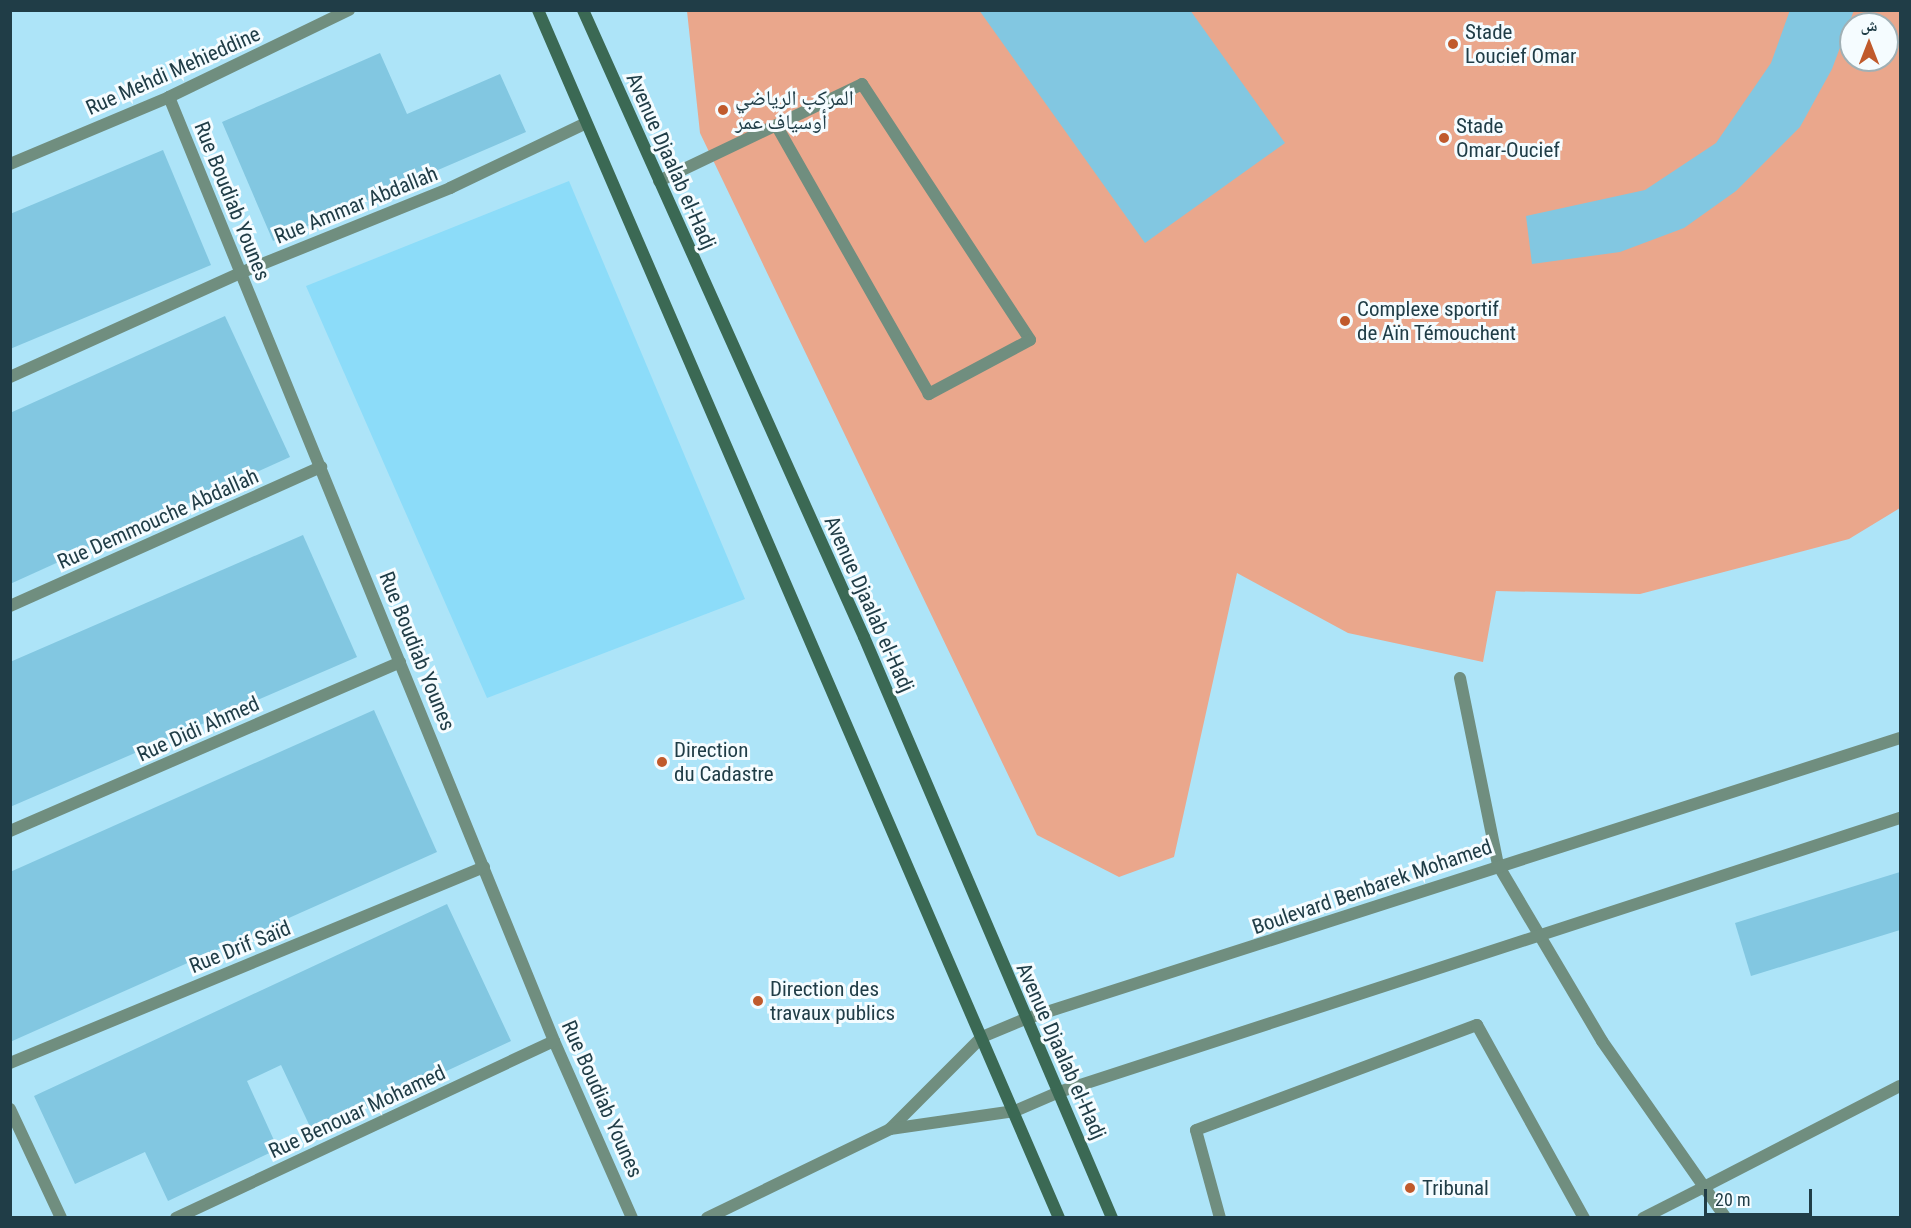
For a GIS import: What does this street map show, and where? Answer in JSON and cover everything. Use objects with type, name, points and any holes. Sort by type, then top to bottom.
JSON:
[{"type":"main road","points":[[538,10],[584,124],[1015,1111],[1059,1218]]},
{"type":"main road","name":"Avenue Djaalab el-Hadj","points":[[583,10],[864,637],[1025,1019],[1059,1092],[1112,1218]]},
{"type":"street","name":"Rue Mehdi Mehieddine","points":[[10,164],[169,97],[349,10]]},
{"type":"street","points":[[659,181],[778,128],[862,84],[1030,340],[929,394],[778,128]]},
{"type":"street","name":"Rue Boudiab Younes","points":[[169,97],[554,1041],[632,1218]]},
{"type":"street","name":"Rue Ammar Abdallah","points":[[10,376],[240,273],[450,188],[584,124]]},
{"type":"street","name":"Rue Demmouche Abdallah","points":[[10,606],[321,467]]},
{"type":"street","name":"Rue Didi Ahmed","points":[[10,831],[400,662]]},
{"type":"street","points":[[1460,678],[1498,865],[1537,935],[1602,1041],[1726,1218]]},
{"type":"street","name":"Boulevard Benbarek Mohamed","points":[[890,1129],[982,1037],[1025,1019],[1416,896],[1498,865],[1900,738]]},
{"type":"street","name":"Boulevard Benbarek Mohamed","points":[[707,1218],[890,1129],[1015,1111],[1059,1092],[1900,818]]},
{"type":"street","name":"Rue Drif Saïd","points":[[10,1063],[484,867]]},
{"type":"street","points":[[1220,1218],[1196,1130],[1477,1025],[1584,1218]]},
{"type":"street","name":"Rue Benouar Mohamed","points":[[176,1218],[554,1041]]},
{"type":"street","points":[[1643,1218],[1900,1086]]},
{"type":"street","points":[[10,1109],[61,1218]]},
{"type":"shaded area","name":"Complexe sportif de Aïn Témouchent","points":[[687,11],[1900,11],[1900,508],[1849,539],[1640,594],[1496,591],[1483,662],[1348,633],[1237,573],[1174,857],[1119,877],[1037,835],[700,133]]},
{"type":"shaded area","points":[[569,181],[745,599],[487,698],[306,286]]},
{"type":"building","points":[[979,10],[1190,10],[1285,143],[1145,243]]},
{"type":"building","points":[[1790,10],[1854,10],[1853,12],[1839,12],[1839,50],[1832,69],[1800,127],[1736,191],[1684,228],[1620,252],[1532,264],[1526,216],[1645,190],[1716,143],[1771,63]]},
{"type":"building","points":[[380,53],[407,114],[500,74],[526,132],[273,241],[222,122]]},
{"type":"building","points":[[163,150],[211,265],[10,349],[10,214]]},
{"type":"building","points":[[225,316],[290,457],[10,584],[10,413]]},
{"type":"building","points":[[303,535],[357,657],[10,807],[10,662]]},
{"type":"building","points":[[374,710],[437,852],[10,1042],[10,872]]},
{"type":"building","points":[[1900,872],[1900,930],[1751,976],[1735,923]]},
{"type":"building","points":[[447,904],[511,1041],[313,1133],[281,1065],[247,1081],[278,1149],[168,1201],[145,1152],[75,1184],[34,1096]]},
{"type":"place","name":"Stade Loucief Omar","points":[[1453,44]]},
{"type":"place","name":"المركب الرياضي أوسياف عمر","points":[[723,110]]},
{"type":"place","name":"Stade Omar-Oucief","points":[[1444,138]]},
{"type":"place","name":"Complexe sportif de Aïn Témouchent","points":[[1345,321]]},
{"type":"place","name":"Direction du Cadastre","points":[[662,762]]},
{"type":"place","name":"Direction des travaux publics","points":[[758,1001]]},
{"type":"place","name":"Tribunal","points":[[1410,1188]]}]
